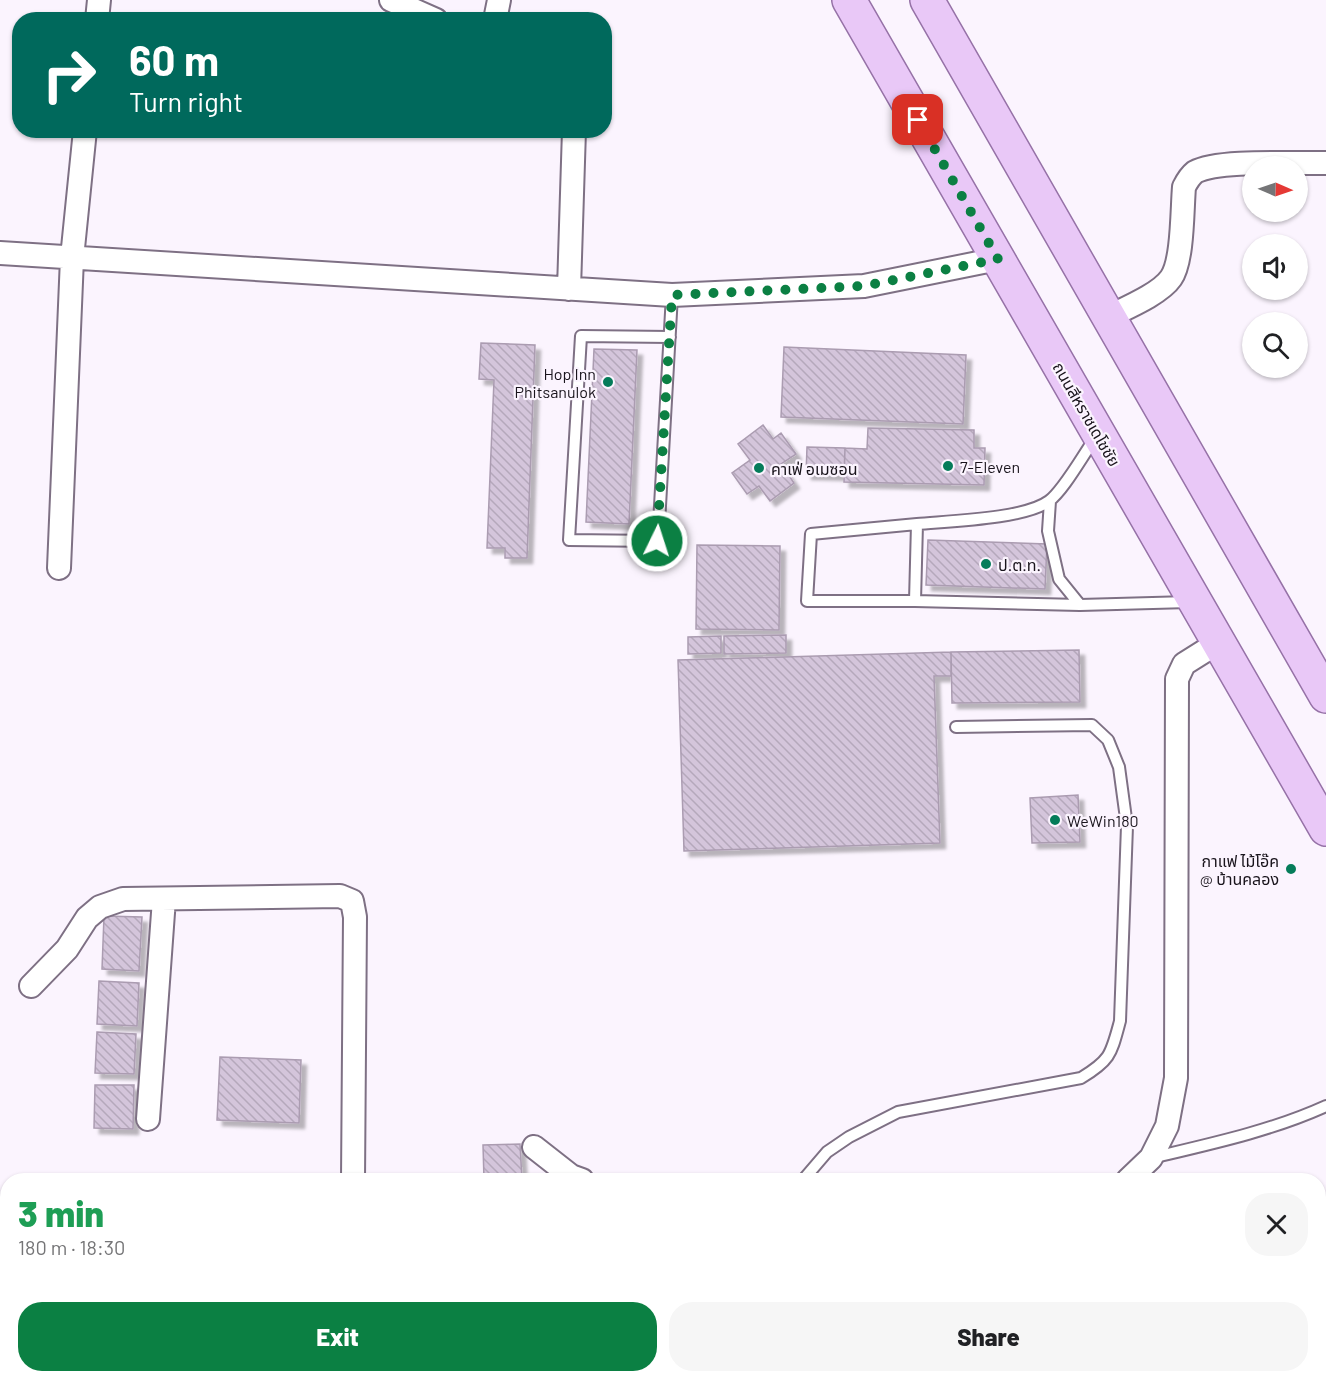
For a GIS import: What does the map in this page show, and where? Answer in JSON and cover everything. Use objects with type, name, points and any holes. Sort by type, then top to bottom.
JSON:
[{"type":"main road","name":"ถนนสีหราชเดโชชัย","points":[[849,0],[1326,828]]},
{"type":"main road","points":[[927,0],[1326,696]]},
{"type":"street","points":[[391,0],[418,12]]},
{"type":"street","points":[[59,568],[72,258],[85,138]]},
{"type":"street","points":[[569,289],[574,138]]},
{"type":"street","points":[[1108,317],[1159,290],[1171,278],[1177,263],[1184,187],[1194,173],[1204,168],[1228,164],[1326,163]]},
{"type":"street","points":[[0,253],[672,295],[864,286],[998,259]]},
{"type":"street","points":[[1135,1173],[1151,1158],[1167,1126],[1176,1078],[1177,679],[1184,664],[1219,642]]},
{"type":"street","points":[[31,986],[67,949],[87,918],[100,907],[123,899],[340,896],[352,901],[356,948],[353,1173]]},
{"type":"street","points":[[148,1119],[164,899]]},
{"type":"street","points":[[534,1147],[567,1173]]},
{"type":"lane","points":[[670,337],[581,336],[569,540],[657,541],[670,337],[672,295]]},
{"type":"lane","points":[[1098,433],[1050,501],[1023,513],[811,534],[807,601],[1080,605],[1196,602]]},
{"type":"lane","points":[[1050,501],[1048,531],[1059,579],[1080,605]]},
{"type":"lane","points":[[915,602],[917,524]]},
{"type":"lane","points":[[809,1173],[827,1152],[849,1137],[898,1112],[1082,1078],[1101,1066],[1112,1052],[1120,1021],[1127,826],[1119,767],[1107,740],[1092,725],[956,727]]},
{"type":"lane","points":[[1151,1158],[1296,1120],[1326,1106]]},
{"type":"building","points":[[481,343],[535,345],[527,558],[505,558],[505,548],[487,548],[494,380],[479,379]]},
{"type":"building","points":[[784,347],[966,355],[963,424],[781,417]]},
{"type":"building","points":[[594,349],[637,350],[629,524],[586,522]]},
{"type":"building","points":[[763,425],[773,439],[781,433],[796,454],[781,464],[794,483],[770,501],[759,486],[747,494],[732,473],[750,460],[738,444]]},
{"type":"building","points":[[868,428],[974,430],[974,448],[985,448],[984,485],[844,482],[845,448],[867,449]]},
{"type":"building","points":[[807,447],[845,448],[844,475],[806,474]]},
{"type":"building","points":[[928,540],[1047,544],[1045,589],[926,585]]},
{"type":"building","points":[[697,545],[780,546],[779,630],[696,629]]},
{"type":"building","points":[[786,635],[786,653],[724,654],[724,636]]},
{"type":"building","points":[[721,636],[721,653],[688,654],[688,637]]},
{"type":"building","points":[[1079,650],[1080,702],[952,703],[951,652]]},
{"type":"building","points":[[951,652],[951,676],[934,676],[940,843],[684,851],[678,660]]},
{"type":"building","name":"WeWin180","points":[[1078,795],[1080,842],[1032,843],[1030,798]]},
{"type":"building","points":[[104,916],[142,917],[139,971],[102,969]]},
{"type":"building","points":[[99,981],[139,983],[137,1026],[97,1024]]},
{"type":"building","points":[[97,1032],[136,1034],[134,1074],[95,1073]]},
{"type":"building","points":[[220,1057],[301,1060],[299,1123],[217,1120]]},
{"type":"building","points":[[95,1085],[134,1085],[133,1129],[94,1128]]},
{"type":"building","points":[[520,1144],[522,1173],[484,1173],[483,1145]]},
{"type":"place","name":"Hop Inn Phitsanulok","points":[[608,382]]},
{"type":"place","name":"7-Eleven","points":[[948,466]]},
{"type":"place","name":"คาเฟ่ อเมซอน","points":[[759,468]]},
{"type":"place","name":"ป.ต.ท.","points":[[986,564]]},
{"type":"place","name":"WeWin180","points":[[1055,820]]},
{"type":"place","name":"กาแฟ ไม้โอ๊ค @ บ้านคลอง","points":[[1291,869]]},
{"type":"route","points":[[657,541],[672,295],[864,286],[998,259],[918,120]]}]
